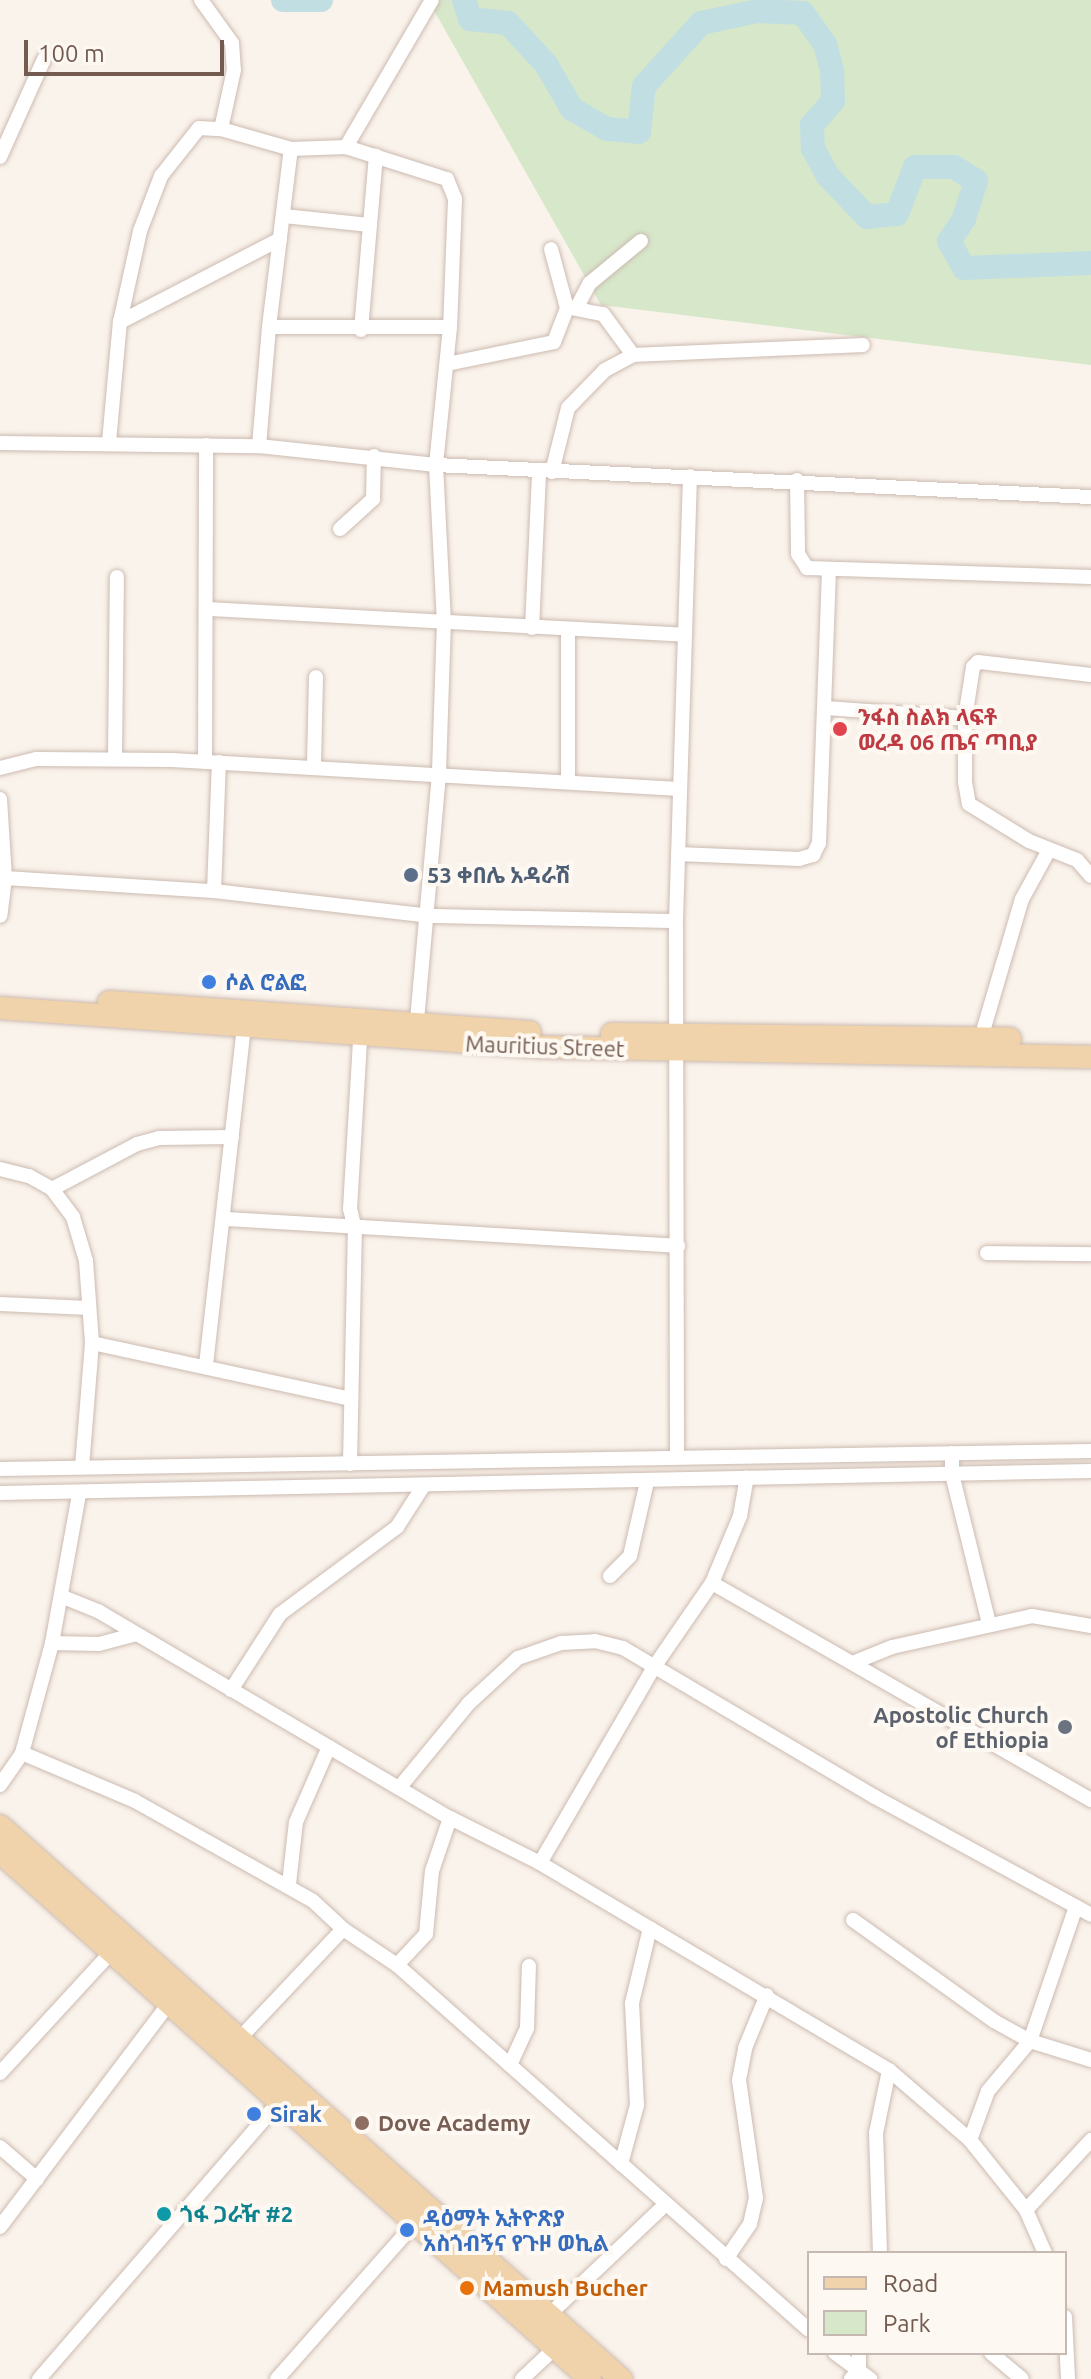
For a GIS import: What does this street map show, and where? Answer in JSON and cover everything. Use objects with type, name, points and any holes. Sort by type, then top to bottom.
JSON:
[{"type":"main road","name":"Mauritius Street","points":[[0,994],[245,1021]]},
{"type":"main road","name":"Mauritius Street","points":[[0,1008],[416,1032],[1091,1057]]},
{"type":"main road","name":"Mauritius Street","points":[[675,1043],[981,1038],[1091,1043]]},
{"type":"main road","points":[[0,1826],[551,2313],[621,2379]]},
{"type":"main road","points":[[0,1852],[417,2221],[590,2379]]},
{"type":"street","points":[[201,0],[232,43],[234,70],[221,129]]},
{"type":"street","points":[[346,147],[432,0]]},
{"type":"street","points":[[0,157],[44,59]]},
{"type":"street","points":[[109,442],[120,322],[140,231],[161,176],[199,128],[221,129],[291,149],[346,147],[439,175],[452,190],[450,327],[436,465],[444,621],[439,774],[429,916],[416,1032]]},
{"type":"street","points":[[259,446],[269,327],[291,149]]},
{"type":"street","points":[[361,330],[376,156]]},
{"type":"street","points":[[284,216],[370,225]]},
{"type":"street","points":[[120,322],[280,239]]},
{"type":"street","points":[[447,364],[554,342],[590,283],[641,241]]},
{"type":"street","points":[[551,249],[572,308]]},
{"type":"street","points":[[572,308],[603,314],[633,355]]},
{"type":"street","points":[[269,327],[361,330],[450,327]]},
{"type":"street","points":[[532,628],[545,471],[568,408],[605,370],[633,355],[863,345]]},
{"type":"street","points":[[0,443],[259,446],[436,465],[797,480],[1091,497]]},
{"type":"street","points":[[206,445],[214,891]]},
{"type":"street","points":[[340,529],[373,499],[374,456]]},
{"type":"street","points":[[677,1456],[676,921],[682,635],[690,476]]},
{"type":"street","points":[[797,480],[802,564],[829,570],[1091,577]]},
{"type":"street","points":[[678,854],[813,855],[819,843],[829,570]]},
{"type":"street","points":[[115,758],[117,577]]},
{"type":"street","points":[[209,609],[682,635]]},
{"type":"street","points":[[568,629],[568,781]]},
{"type":"street","points":[[1091,675],[978,662],[973,667],[965,718],[969,804],[1049,850],[1077,860],[1091,876]]},
{"type":"street","points":[[314,765],[316,677]]},
{"type":"street","points":[[826,708],[965,718]]},
{"type":"street","points":[[0,768],[37,759],[115,758],[314,765],[679,789]]},
{"type":"street","points":[[0,799],[5,878],[0,916]]},
{"type":"street","points":[[981,1038],[1022,899],[1049,850]]},
{"type":"street","points":[[5,878],[214,891],[429,916],[676,921]]},
{"type":"street","points":[[206,1365],[225,1219],[245,1021]]},
{"type":"street","points":[[350,1464],[347,1398],[355,1230],[350,1209],[360,1028]]},
{"type":"street","points":[[52,1189],[137,1144],[159,1138],[232,1137]]},
{"type":"street","points":[[0,1169],[29,1176],[52,1189],[73,1217],[86,1261],[92,1343],[82,1467]]},
{"type":"street","points":[[225,1219],[355,1230],[678,1246]]},
{"type":"street","points":[[987,1253],[1091,1254]]},
{"type":"street","points":[[0,1304],[89,1308]]},
{"type":"street","points":[[92,1343],[206,1365],[347,1398]]},
{"type":"street","points":[[0,1469],[1091,1451]]},
{"type":"street","points":[[952,1453],[952,1474],[989,1623]]},
{"type":"street","points":[[0,1493],[79,1494],[1091,1471]]},
{"type":"street","points":[[540,1863],[654,1667],[712,1583],[740,1516],[747,1478]]},
{"type":"street","points":[[610,1576],[630,1556],[647,1482]]},
{"type":"street","points":[[231,1690],[280,1614],[397,1527],[424,1485]]},
{"type":"street","points":[[0,1785],[22,1753],[52,1643],[63,1597],[79,1494]]},
{"type":"street","points":[[712,1583],[855,1662],[1091,1800]]},
{"type":"street","points":[[63,1597],[136,1634],[450,1818],[540,1863],[889,2070],[970,2140],[1026,2210],[1044,2251]]},
{"type":"street","points":[[855,1662],[892,1647],[989,1623],[1032,1616],[1091,1626]]},
{"type":"street","points":[[52,1643],[99,1644],[136,1634]]},
{"type":"street","points":[[399,1788],[469,1703],[518,1658],[561,1643],[595,1641],[623,1648],[1091,1915]]},
{"type":"street","points":[[289,1884],[296,1822],[329,1747]]},
{"type":"street","points":[[22,1753],[135,1801],[289,1884],[343,1929],[397,1965],[807,2328]]},
{"type":"street","points":[[397,1965],[426,1934],[432,1871],[450,1818]]},
{"type":"street","points":[[970,2140],[988,2091],[1030,2041],[1076,1907]]},
{"type":"street","points":[[853,1920],[1030,2041],[1091,2060]]},
{"type":"street","points":[[621,2164],[637,2105],[632,2003],[650,1928]]},
{"type":"street","points":[[240,2038],[343,1929]]},
{"type":"street","points":[[0,2073],[113,1950]]},
{"type":"street","points":[[510,2065],[527,2028],[529,1966]]},
{"type":"street","points":[[726,2259],[750,2224],[756,2198],[739,2080],[745,2048],[767,1995]]},
{"type":"street","points":[[0,2227],[170,2002]]},
{"type":"street","points":[[881,2251],[876,2133],[889,2070]]},
{"type":"street","points":[[39,2379],[280,2101]]},
{"type":"street","points":[[1026,2210],[1091,2140]]},
{"type":"street","points":[[0,2147],[37,2179]]},
{"type":"street","points":[[551,2313],[666,2204]]},
{"type":"street","points":[[277,2379],[417,2221]]},
{"type":"street","points":[[522,2379],[556,2347]]},
{"type":"street","points":[[837,2355],[860,2376]]},
{"type":"street","points":[[859,2355],[860,2376]]},
{"type":"street","points":[[993,2355],[1022,2379]]},
{"type":"street","points":[[1067,2355],[1068,2379]]},
{"type":"green space","points":[[428,0],[1091,0],[1091,365],[601,305]]},
{"type":"waterway","points":[[283,0],[321,0]]},
{"type":"waterway","points":[[464,0],[470,19],[508,23],[546,64],[572,109],[607,129],[639,132],[644,86],[701,23],[758,11],[803,13],[825,44],[832,71],[833,101],[812,125],[813,148],[828,176],[867,217],[897,214],[915,167],[954,167],[976,181],[964,219],[949,241],[964,268],[1091,263]]},
{"type":"place","name":"ንፋስ ስልክ ላፍቶ ወረዳ 06 ጤና ጣቢያ","points":[[840,729]]},
{"type":"place","name":"53 ቀበሌ አዳራሽ","points":[[411,875]]},
{"type":"place","name":"ሶል ሮልፎ","points":[[209,982]]},
{"type":"place","name":"Apostolic Church of Ethiopia","points":[[1065,1727]]},
{"type":"place","name":"Sirak","points":[[254,2114]]},
{"type":"place","name":"Dove Academy","points":[[362,2123]]},
{"type":"place","name":"ጎፋ ጋራዥ #2","points":[[164,2214]]},
{"type":"place","name":"ዳዕማት ኢትዮጽያ አስጎብኝና የጉዞ ወኪል","points":[[407,2230]]},
{"type":"place","name":"Mamush Bucher","points":[[467,2288]]}]
